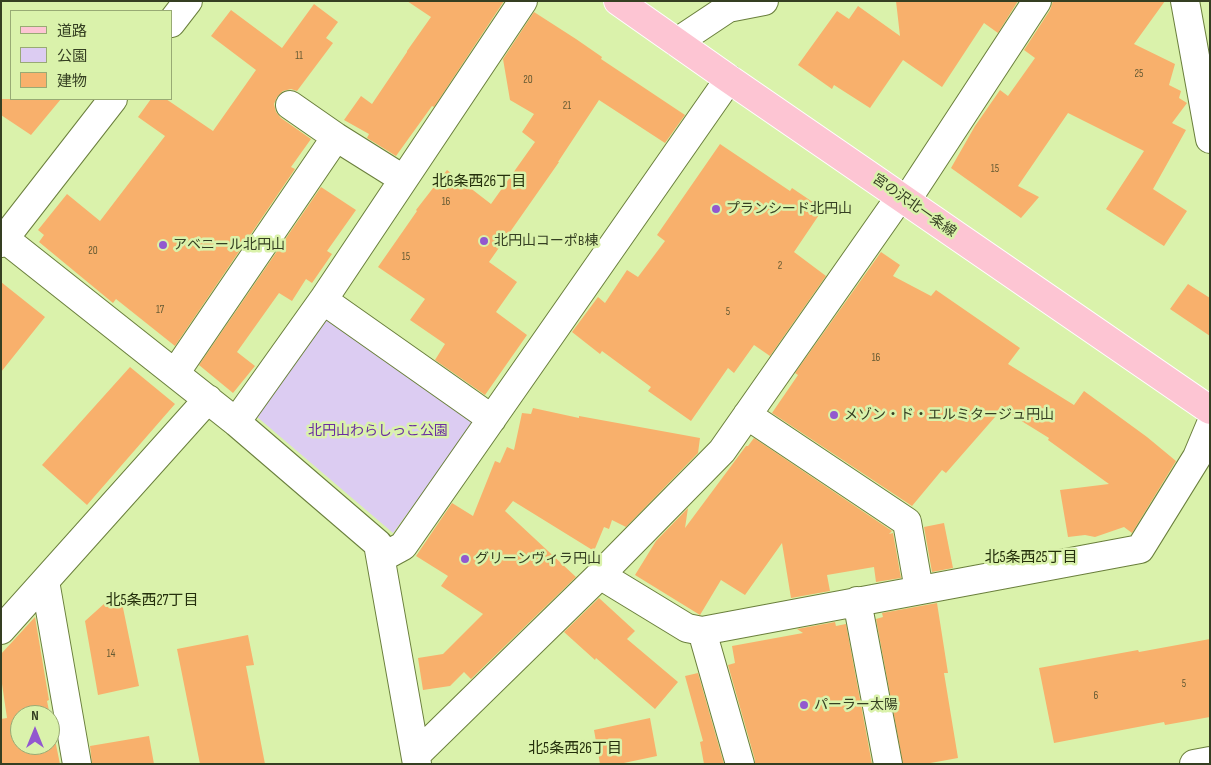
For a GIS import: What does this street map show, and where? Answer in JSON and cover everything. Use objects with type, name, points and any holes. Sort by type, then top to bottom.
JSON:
[{"type":"main road","name":"宮の沢北一条線","points":[[618,1],[1210,410]]},
{"type":"street","points":[[172,22],[188,1]]},
{"type":"street","points":[[236,422],[323,300],[523,1]]},
{"type":"street","points":[[677,42],[728,8],[764,1]]},
{"type":"street","points":[[417,759],[722,451],[903,199],[1037,1]]},
{"type":"street","points":[[1184,1],[1210,139]]},
{"type":"street","points":[[381,558],[403,546],[729,79]]},
{"type":"street","points":[[112,100],[3,241],[208,399],[378,544],[417,759]]},
{"type":"street","points":[[290,104],[336,137],[403,179]]},
{"type":"street","points":[[176,374],[336,137]]},
{"type":"street","points":[[323,300],[492,419]]},
{"type":"street","points":[[1,630],[208,399]]},
{"type":"street","points":[[747,415],[907,522],[919,590]]},
{"type":"street","points":[[600,575],[687,628],[702,631],[1140,549],[1197,457],[1210,426]]},
{"type":"street","points":[[45,581],[77,764]]},
{"type":"street","points":[[857,602],[888,764]]},
{"type":"street","points":[[702,631],[740,764]]},
{"type":"street","points":[[1194,764],[1210,761]]},
{"type":"green space","name":"北円山わらしっこ公園","points":[[325,310],[478,418],[393,533],[256,416]]},
{"type":"building","points":[[407,1],[504,1],[434,107],[432,106],[396,156],[367,138],[369,134],[344,120],[361,96],[372,104],[431,17]]},
{"type":"building","points":[[896,1],[1018,1],[998,33],[984,23],[942,87],[903,60],[870,108],[834,85],[832,89],[798,65],[837,11],[849,19],[858,6],[900,36]]},
{"type":"building","points":[[1053,1],[1165,1],[1134,44],[1175,64],[1169,85],[1181,91],[1179,98],[1187,103],[1172,123],[1186,130],[1153,189],[1187,211],[1164,246],[1106,209],[1144,151],[1068,113],[1018,186],[1039,197],[1021,218],[951,168],[975,126],[1000,90],[1008,96],[1035,58],[1024,50],[1050,10]]},
{"type":"building","points":[[314,4],[338,22],[326,38],[333,43],[297,91],[291,89],[283,91],[277,97],[274,104],[276,112],[281,118],[311,139],[291,167],[295,169],[175,346],[116,299],[113,303],[39,242],[44,235],[38,230],[67,194],[100,221],[165,136],[138,117],[150,100],[167,100],[213,131],[256,70],[211,36],[231,10],[282,48]]},
{"type":"building","points":[[534,12],[685,115],[665,143],[599,100],[559,162],[489,262],[517,282],[496,312],[527,335],[485,395],[435,360],[445,344],[410,320],[425,299],[378,267],[416,210],[447,170],[491,204],[535,142],[522,132],[534,114],[510,100],[503,59]]},
{"type":"building","points":[[1,99],[60,100],[31,135],[1,115]]},
{"type":"building","points":[[720,144],[790,191],[792,188],[823,209],[794,252],[826,276],[770,356],[754,345],[734,373],[728,368],[691,421],[648,391],[651,387],[602,351],[600,354],[572,332],[598,297],[605,303],[627,270],[638,277],[665,241],[657,235]]},
{"type":"building","points":[[321,187],[356,210],[327,251],[332,254],[312,283],[306,279],[292,301],[279,293],[237,352],[255,366],[233,393],[199,365]]},
{"type":"building","points":[[881,252],[900,265],[893,276],[931,296],[936,290],[1020,348],[1008,364],[1074,405],[1084,391],[1147,437],[1176,461],[1132,533],[1124,527],[1095,537],[1085,535],[1068,537],[1060,490],[1109,484],[1048,440],[1049,438],[1002,409],[946,473],[942,470],[912,506],[772,413],[798,375],[795,373]]},
{"type":"building","points":[[1,282],[45,317],[1,372]]},
{"type":"building","points":[[1188,284],[1210,298],[1210,336],[1170,309]]},
{"type":"building","points":[[130,367],[175,404],[87,505],[42,465]]},
{"type":"building","points":[[533,408],[579,418],[579,416],[700,438],[698,453],[626,527],[612,520],[609,529],[604,527],[594,551],[513,501],[505,511],[576,577],[471,679],[464,672],[450,686],[423,690],[418,658],[443,654],[483,614],[441,586],[448,576],[416,556],[452,503],[473,516],[495,461],[500,463],[507,447],[514,450],[522,413],[531,414]]},
{"type":"building","points":[[754,438],[892,531],[889,534],[893,533],[901,578],[876,582],[874,567],[827,575],[830,591],[791,598],[782,543],[745,595],[721,580],[700,615],[635,575],[656,541],[688,508],[685,528]]},
{"type":"building","points":[[944,523],[953,568],[932,572],[924,527]]},
{"type":"building","points":[[121,598],[139,686],[98,695],[85,621],[105,603]]},
{"type":"building","points":[[599,598],[635,631],[627,639],[678,682],[655,709],[564,632]]},
{"type":"building","points":[[937,603],[948,673],[944,673],[958,758],[925,764],[903,764],[876,619],[883,617],[882,613]]},
{"type":"building","points":[[35,617],[49,700],[47,701],[48,705],[10,705],[10,755],[58,755],[60,764],[1,764],[1,719],[7,718],[1,677],[1,654]]},
{"type":"building","name":"パーラー太陽","points":[[835,622],[836,626],[846,624],[872,764],[755,764],[728,665],[735,663],[732,646],[803,633],[797,629]]},
{"type":"building","points":[[248,635],[254,665],[246,666],[265,764],[200,764],[177,649]]},
{"type":"building","points":[[1210,639],[1210,717],[1165,725],[1164,722],[1054,743],[1039,668]]},
{"type":"building","points":[[698,673],[724,764],[704,764],[700,742],[703,741],[685,676]]},
{"type":"building","points":[[650,718],[657,756],[619,764],[600,764],[594,730]]},
{"type":"building","points":[[149,736],[154,764],[92,764],[90,746]]},
{"type":"place","name":"プランシード北円山","points":[[716,209]]},
{"type":"place","name":"北円山コーポB棟","points":[[484,241]]},
{"type":"place","name":"アベニール北円山","points":[[163,245]]},
{"type":"place","name":"メゾン・ド・エルミタージュ円山","points":[[834,415]]},
{"type":"place","name":"グリーンヴィラ円山","points":[[465,559]]},
{"type":"place","name":"パーラー太陽","points":[[804,705]]},
{"type":"district","name":"北6条西26丁目","points":[[479,182]]},
{"type":"district","name":"北5条西25丁目","points":[[1031,558]]},
{"type":"district","name":"北5条西27丁目","points":[[152,601]]},
{"type":"district","name":"北5条西26丁目","points":[[575,749]]}]
